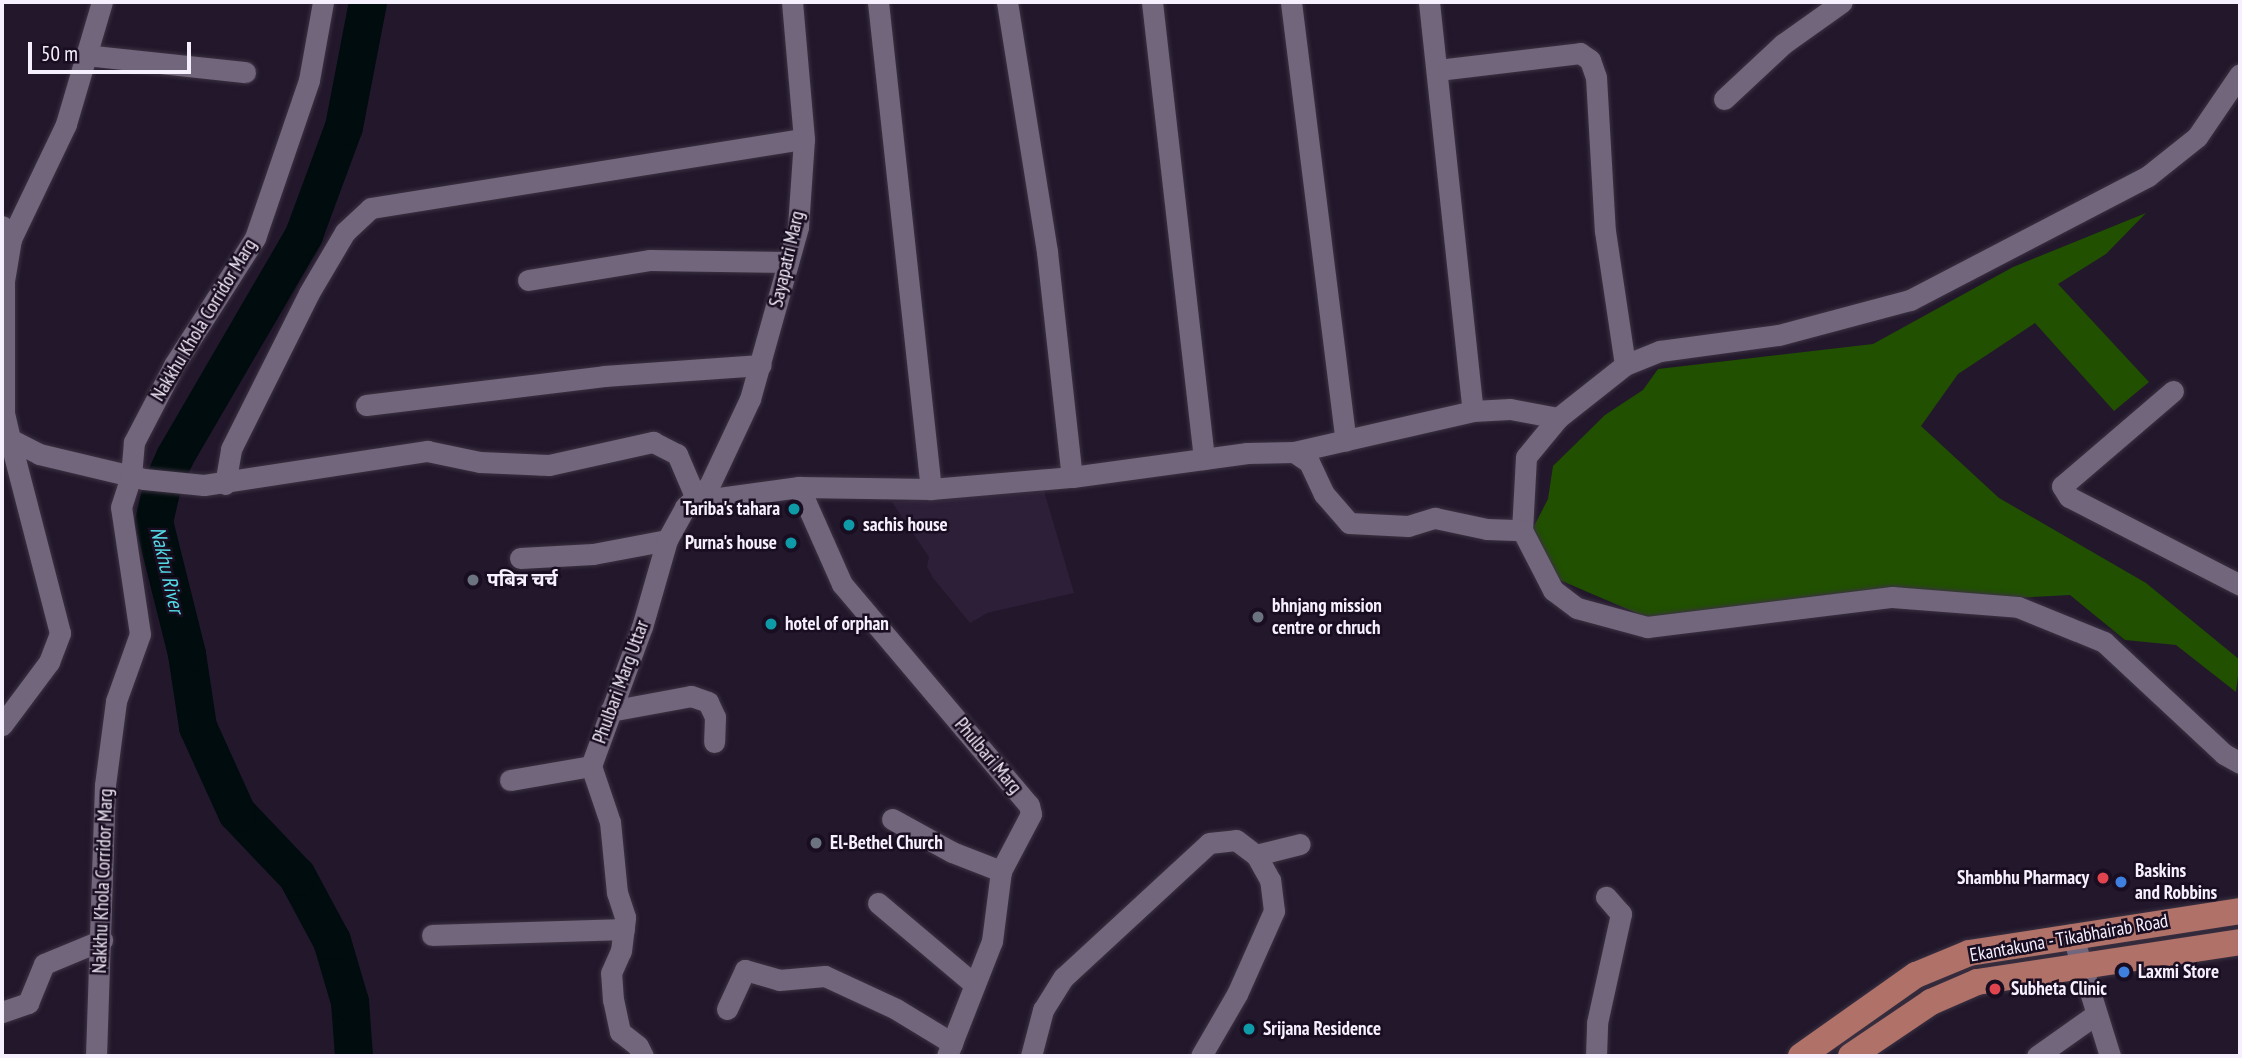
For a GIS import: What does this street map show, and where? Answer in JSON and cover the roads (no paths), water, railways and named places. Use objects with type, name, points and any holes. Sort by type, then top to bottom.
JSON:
[{"type":"main road","name":"Ekantakuna - Tikabhairab Road","points":[[1801,1056],[1916,975],[1969,953],[2072,934],[2240,911]]},
{"type":"main road","name":"Ekantakuna - Tikabhairab Road","points":[[1851,1056],[1931,1002],[1977,982],[2081,964],[2240,942]]},
{"type":"street","points":[[2,725],[49,662],[60,634],[10,439],[3,376],[7,233],[66,124],[102,2]]},
{"type":"street","name":"Nakkhu Khola Corridor Marg","points":[[96,1056],[107,773],[116,701],[140,635],[121,507],[137,478],[134,442],[174,365],[255,238],[309,80],[323,2]]},
{"type":"street","points":[[878,2],[931,489]]},
{"type":"street","points":[[1007,2],[1047,252],[1072,477]]},
{"type":"street","points":[[1152,2],[1204,458]]},
{"type":"street","points":[[1291,2],[1346,441]]},
{"type":"street","points":[[1429,2],[1473,411]]},
{"type":"street","points":[[1724,99],[1783,44],[1842,2]]},
{"type":"street","name":"Sayapatri Marg","points":[[691,504],[709,486],[761,365],[798,227],[804,139],[794,4]]},
{"type":"street","points":[[1438,70],[1580,53],[1590,60],[1596,77],[1605,231],[1625,365]]},
{"type":"street","points":[[85,55],[245,72]]},
{"type":"street","points":[[2240,74],[2197,136],[2148,176],[1910,299],[1779,335],[1660,351],[1625,365],[1558,418],[1525,457],[1522,530],[1553,590],[1577,608],[1647,627],[1882,598],[2018,607],[2104,642],[2224,754],[2240,763]]},
{"type":"street","points":[[215,484],[309,293],[345,232],[372,208],[804,139]]},
{"type":"street","points":[[528,280],[650,260],[788,262]]},
{"type":"street","points":[[366,405],[604,376],[761,365]]},
{"type":"street","points":[[2173,391],[2062,486],[2068,497],[2240,585]]},
{"type":"street","points":[[10,439],[39,454],[137,478],[215,484],[427,451],[480,462],[549,465],[653,442],[677,454],[691,504],[799,487],[931,489],[1072,477],[1204,458],[1294,452],[1473,411],[1510,409],[1558,418]]},
{"type":"street","points":[[1294,452],[1309,462],[1324,494],[1349,523],[1408,526],[1435,518],[1487,530],[1522,530]]},
{"type":"street","name":"Phulbari Marg","points":[[799,487],[842,584],[1029,805],[1031,814],[1001,871],[992,941],[949,1050]]},
{"type":"street","name":"Phulbari Marg Uttar","points":[[643,1056],[638,1046],[620,1032],[613,1000],[611,973],[624,929],[610,822],[591,766],[642,627],[667,540],[691,504]]},
{"type":"street","points":[[520,558],[593,554],[667,540]]},
{"type":"street","points":[[610,710],[691,696],[708,702],[715,717],[714,743]]},
{"type":"street","points":[[510,780],[591,766]]},
{"type":"street","points":[[892,819],[952,852],[1001,871]]},
{"type":"street","points":[[1031,1056],[1043,1010],[1064,977],[1165,888],[1209,843],[1236,841],[1256,855],[1270,880],[1274,911],[1237,994],[1201,1056]]},
{"type":"street","points":[[1256,855],[1300,844]]},
{"type":"street","points":[[1597,1056],[1597,1023],[1621,914],[1606,898]]},
{"type":"street","points":[[878,903],[974,984]]},
{"type":"street","points":[[432,935],[624,929]]},
{"type":"street","points":[[2072,934],[2095,1015],[2110,1056]]},
{"type":"street","points":[[2,1012],[28,1003],[44,964],[102,940]]},
{"type":"street","points":[[727,1009],[745,970],[779,980],[825,976],[896,1009],[949,1050]]},
{"type":"street","points":[[2037,1056],[2095,1015]]},
{"type":"waterway","name":"Nakhu River","points":[[354,1056],[350,1002],[332,941],[297,876],[237,813],[198,727],[187,654],[154,522],[163,484],[175,457],[304,235],[344,127],[368,2]]},
{"type":"place","name":"Tariba's tahara","points":[[794,509]]},
{"type":"place","name":"sachis house","points":[[849,525]]},
{"type":"place","name":"Purna's house","points":[[791,543]]},
{"type":"place","name":"पबित्र चर्च","points":[[473,580]]},
{"type":"place","name":"bhnjang mission centre or chruch","points":[[1258,617]]},
{"type":"place","name":"hotel of orphan","points":[[771,624]]},
{"type":"place","name":"El-Bethel Church","points":[[816,843]]},
{"type":"place","name":"Shambhu Pharmacy","points":[[2103,878]]},
{"type":"place","name":"Baskins and Robbins","points":[[2121,882]]},
{"type":"place","name":"Laxmi Store","points":[[2124,972]]},
{"type":"place","name":"Subheta Clinic","points":[[1995,989]]},
{"type":"place","name":"Srijana Residence","points":[[1249,1029]]}]
